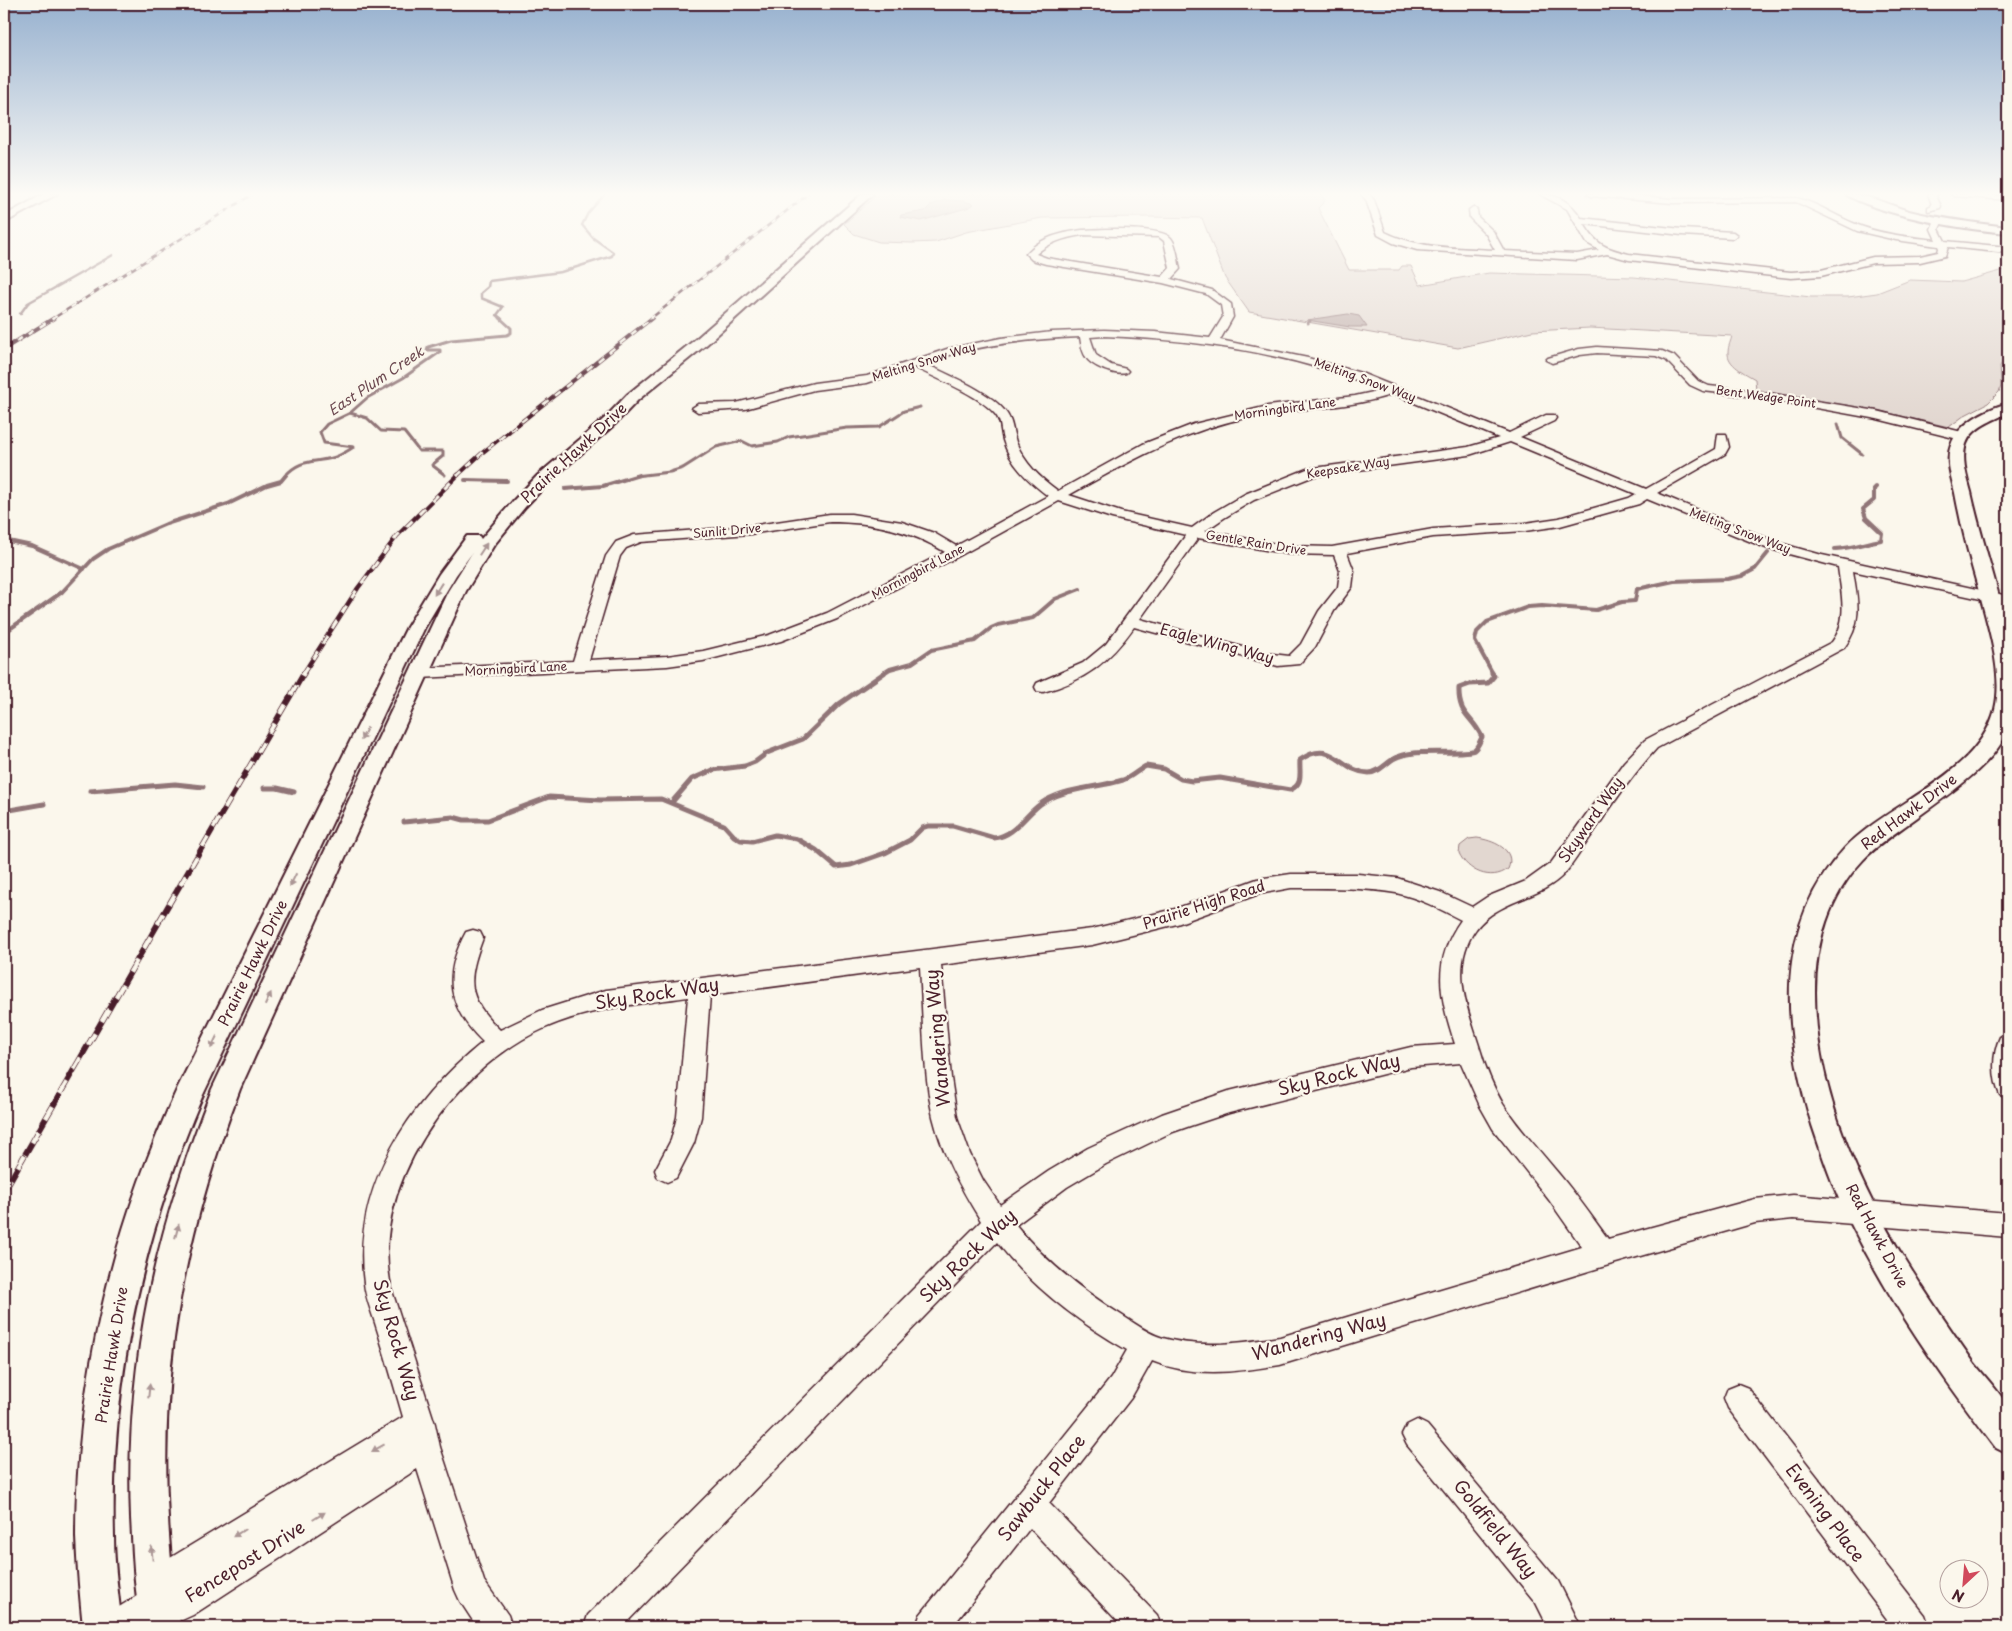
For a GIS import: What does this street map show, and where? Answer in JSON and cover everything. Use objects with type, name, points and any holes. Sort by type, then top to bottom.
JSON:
[{"type":"street","name":"Prairie Hawk Drive","points":[[102,1627],[95,1536],[98,1444],[114,1320],[131,1251],[172,1131],[416,627],[443,581],[483,526],[522,484],[600,418],[633,397],[699,344],[782,270]]},
{"type":"street","points":[[1103,270],[1185,284],[1209,292],[1226,304],[1228,317],[1214,341]]},
{"type":"street","points":[[1164,280],[1174,270]]},
{"type":"street","points":[[1747,270],[1791,275],[1821,273],[1833,270]]},
{"type":"street","points":[[1084,334],[1091,358],[1107,367],[1122,371]]},
{"type":"street","name":"Melting Snow Way","points":[[698,408],[736,406],[806,388],[875,377],[948,352],[987,343],[1084,334],[1152,335],[1214,341],[1305,359],[1357,375],[1512,437],[1756,540],[1803,555],[1999,598]]},
{"type":"street","name":"Bent Wedge Point","points":[[1552,360],[1587,351],[1618,350],[1658,353],[1670,358],[1694,383],[1707,389],[1755,394],[1877,415],[1962,436]]},
{"type":"street","name":"Gentle Rain Drive","points":[[915,363],[974,393],[999,410],[1006,422],[1009,440],[1018,460],[1033,479],[1057,496],[1117,515],[1195,533],[1288,550],[1310,552],[1339,550],[1433,533],[1525,527],[1560,522],[1612,509],[1647,494],[1721,451],[1723,447],[1722,437]]},
{"type":"street","name":"Morningbird Lane","points":[[419,673],[667,661],[703,656],[775,638],[857,604],[1147,447],[1184,430],[1218,419],[1286,408],[1364,399],[1395,389]]},
{"type":"street","name":"Prairie Hawk Drive","points":[[158,1614],[147,1493],[148,1400],[155,1336],[170,1257],[204,1141],[226,1089],[457,591],[492,536],[544,478],[610,421],[633,397]]},
{"type":"street","points":[[1962,436],[1974,425],[2008,407]]},
{"type":"street","name":"Keepsake Way","points":[[1043,687],[1088,667],[1101,659],[1125,632],[1195,533],[1205,524],[1288,479],[1341,467],[1469,451],[1512,437],[1550,418]]},
{"type":"street","name":"Red Hawk Drive","points":[[1962,436],[1957,447],[1958,468],[1999,598],[2008,680],[2006,707],[1995,735],[1986,749],[1971,764],[1869,841],[1853,855],[1832,882],[1818,907],[1805,952],[1801,1000],[1802,1026],[1827,1126],[1843,1172],[1861,1213],[1921,1316],[2008,1436]]},
{"type":"street","name":"Sunlit Drive","points":[[578,666],[613,556],[621,545],[639,538],[736,532],[810,520],[851,518],[881,522],[913,530],[929,536],[956,552]]},
{"type":"street","name":"Eagle Wing Way","points":[[1132,622],[1261,657],[1278,661],[1293,661],[1311,646],[1330,604],[1346,585],[1345,562],[1339,550]]},
{"type":"street","name":"Skyward Way","points":[[1602,1254],[1569,1206],[1510,1134],[1496,1113],[1478,1078],[1456,1010],[1452,990],[1451,973],[1454,956],[1460,940],[1474,917],[1499,900],[1542,881],[1558,868],[1630,766],[1651,744],[1838,645],[1850,625],[1846,565]]},
{"type":"street","name":"Prairie High Road","points":[[930,957],[1092,937],[1177,916],[1256,887],[1291,881],[1358,881],[1397,886],[1433,897],[1474,917]]},
{"type":"street","points":[[473,938],[463,960],[460,980],[464,1001],[476,1021],[499,1043]]},
{"type":"street","name":"Wandering Way","points":[[930,957],[941,1097],[958,1157],[972,1186],[997,1222],[1025,1254],[1062,1290],[1093,1315],[1146,1345],[1164,1352],[1205,1359],[1240,1358],[1280,1351],[1602,1254],[1755,1211],[1793,1207],[2008,1225]]},
{"type":"street","name":"Sky Rock Way","points":[[496,1627],[471,1590],[422,1436],[377,1283],[375,1241],[378,1214],[405,1144],[426,1114],[470,1067],[499,1043],[530,1025],[564,1011],[606,999],[930,957]]},
{"type":"street","points":[[667,1170],[682,1143],[689,1117],[700,986]]},
{"type":"street","points":[[2008,1044],[2005,1055],[2008,1088]]},
{"type":"street","name":"Sky Rock Way","points":[[600,1627],[997,1222],[1058,1178],[1097,1156],[1162,1126],[1229,1102],[1411,1057],[1470,1053]]},
{"type":"street","name":"Sawbuck Place","points":[[932,1627],[1121,1388],[1146,1345]]},
{"type":"street","name":"Evening Place","points":[[1738,1398],[1913,1627]]},
{"type":"street","name":"Goldfield Way","points":[[1417,1435],[1547,1592],[1565,1627]]},
{"type":"street","name":"Fencepost Drive","points":[[158,1614],[182,1604],[422,1436]]},
{"type":"street","points":[[1028,1504],[1145,1627]]},
{"type":"street","points":[[118,1627],[158,1614]]},
{"type":"shaded area","points":[[1222,270],[1413,270],[1420,285],[1489,273],[1634,277],[1811,297],[1848,297],[1877,293],[1910,280],[1961,282],[2008,270],[2008,353],[2000,366],[2001,386],[1999,392],[1988,403],[1965,415],[1949,427],[1880,411],[1756,390],[1755,379],[1733,365],[1728,357],[1728,348],[1732,336],[1590,328],[1532,331],[1458,348],[1249,312],[1225,278]]},
{"type":"shaded area","points":[[1348,314],[1359,316],[1367,327],[1350,327],[1307,320]]},
{"type":"shaded area","points":[[1477,838],[1496,843],[1506,851],[1510,862],[1508,869],[1494,875],[1480,873],[1468,865],[1459,853],[1460,846],[1469,839]]},
{"type":"waterway","points":[[20,314],[28,303],[86,270]]},
{"type":"waterway","name":"East Plum Creek","points":[[502,319],[497,315],[503,307],[481,298],[481,293],[488,287],[489,281],[567,270]]},
{"type":"waterway","name":"East Plum Creek","points":[[350,413],[367,398],[403,378],[440,352],[440,350],[427,350],[428,347],[451,340],[507,335],[511,333],[511,328],[500,318]]},
{"type":"waterway","points":[[636,476],[670,472],[683,468],[716,447],[742,441],[752,446],[778,442],[789,437],[847,428],[879,427],[904,411],[920,407]]},
{"type":"waterway","name":"East Plum Creek","points":[[286,476],[301,464],[335,457],[354,447],[324,443],[320,432],[327,424],[350,413]]},
{"type":"waterway","points":[[350,413],[367,418],[381,431],[404,432],[419,451],[443,451],[443,456],[432,465],[445,475]]},
{"type":"waterway","points":[[1838,424],[1842,438],[1862,454]]},
{"type":"waterway","name":"East Plum Creek","points":[[84,569],[93,559],[108,549],[166,524],[228,504],[267,485],[281,481],[286,476]]},
{"type":"waterway","points":[[565,489],[603,486],[636,476]]},
{"type":"waterway","points":[[465,480],[507,481]]},
{"type":"waterway","points":[[1835,549],[1881,540],[1882,533],[1866,518],[1863,509],[1874,500],[1874,489],[1876,487]]},
{"type":"waterway","points":[[4,540],[32,546],[84,569]]},
{"type":"waterway","points":[[1493,674],[1475,641],[1477,632],[1487,622],[1528,607],[1542,606],[1596,610],[1622,602],[1635,601],[1637,589],[1674,581],[1727,579],[1742,576],[1755,569],[1768,553]]},
{"type":"waterway","name":"East Plum Creek","points":[[4,633],[62,592],[84,569]]},
{"type":"waterway","points":[[882,674],[890,669],[912,663],[931,650],[975,641],[991,628],[998,625],[1033,618],[1055,599],[1080,589]]},
{"type":"waterway","points":[[672,802],[692,779],[713,770],[745,766],[755,762],[767,753],[803,739],[839,704],[884,673]]},
{"type":"waterway","points":[[404,822],[453,817],[464,820],[488,820],[549,797],[600,800],[661,799],[724,825],[734,836],[741,840],[752,841],[775,835],[797,839],[816,850],[836,867],[851,865],[885,853],[910,840],[922,828],[928,826],[953,826],[994,838],[1002,836],[1015,828],[1039,805],[1054,796],[1123,780],[1146,766],[1164,769],[1181,779],[1192,781],[1220,778],[1290,790],[1299,781],[1300,760],[1311,754],[1321,752],[1329,754],[1359,771],[1373,773],[1395,758],[1406,754],[1474,750],[1482,737],[1463,710],[1459,697],[1459,688],[1470,684],[1488,683],[1494,676],[1492,673]]},
{"type":"waterway","points":[[90,791],[175,784],[203,787]]},
{"type":"waterway","points":[[264,788],[277,788],[294,792]]},
{"type":"waterway","points":[[4,811],[44,804]]},
{"type":"railway","points":[[52,319],[131,270]]},
{"type":"railway","points":[[650,319],[712,270]]},
{"type":"railway","points":[[4,349],[54,318]]},
{"type":"railway","points":[[457,476],[482,453],[652,318]]},
{"type":"railway","points":[[303,674],[358,588],[397,536],[457,476]]},
{"type":"railway","points":[[158,923],[304,673]]},
{"type":"railway","points":[[4,1191],[159,922]]}]
